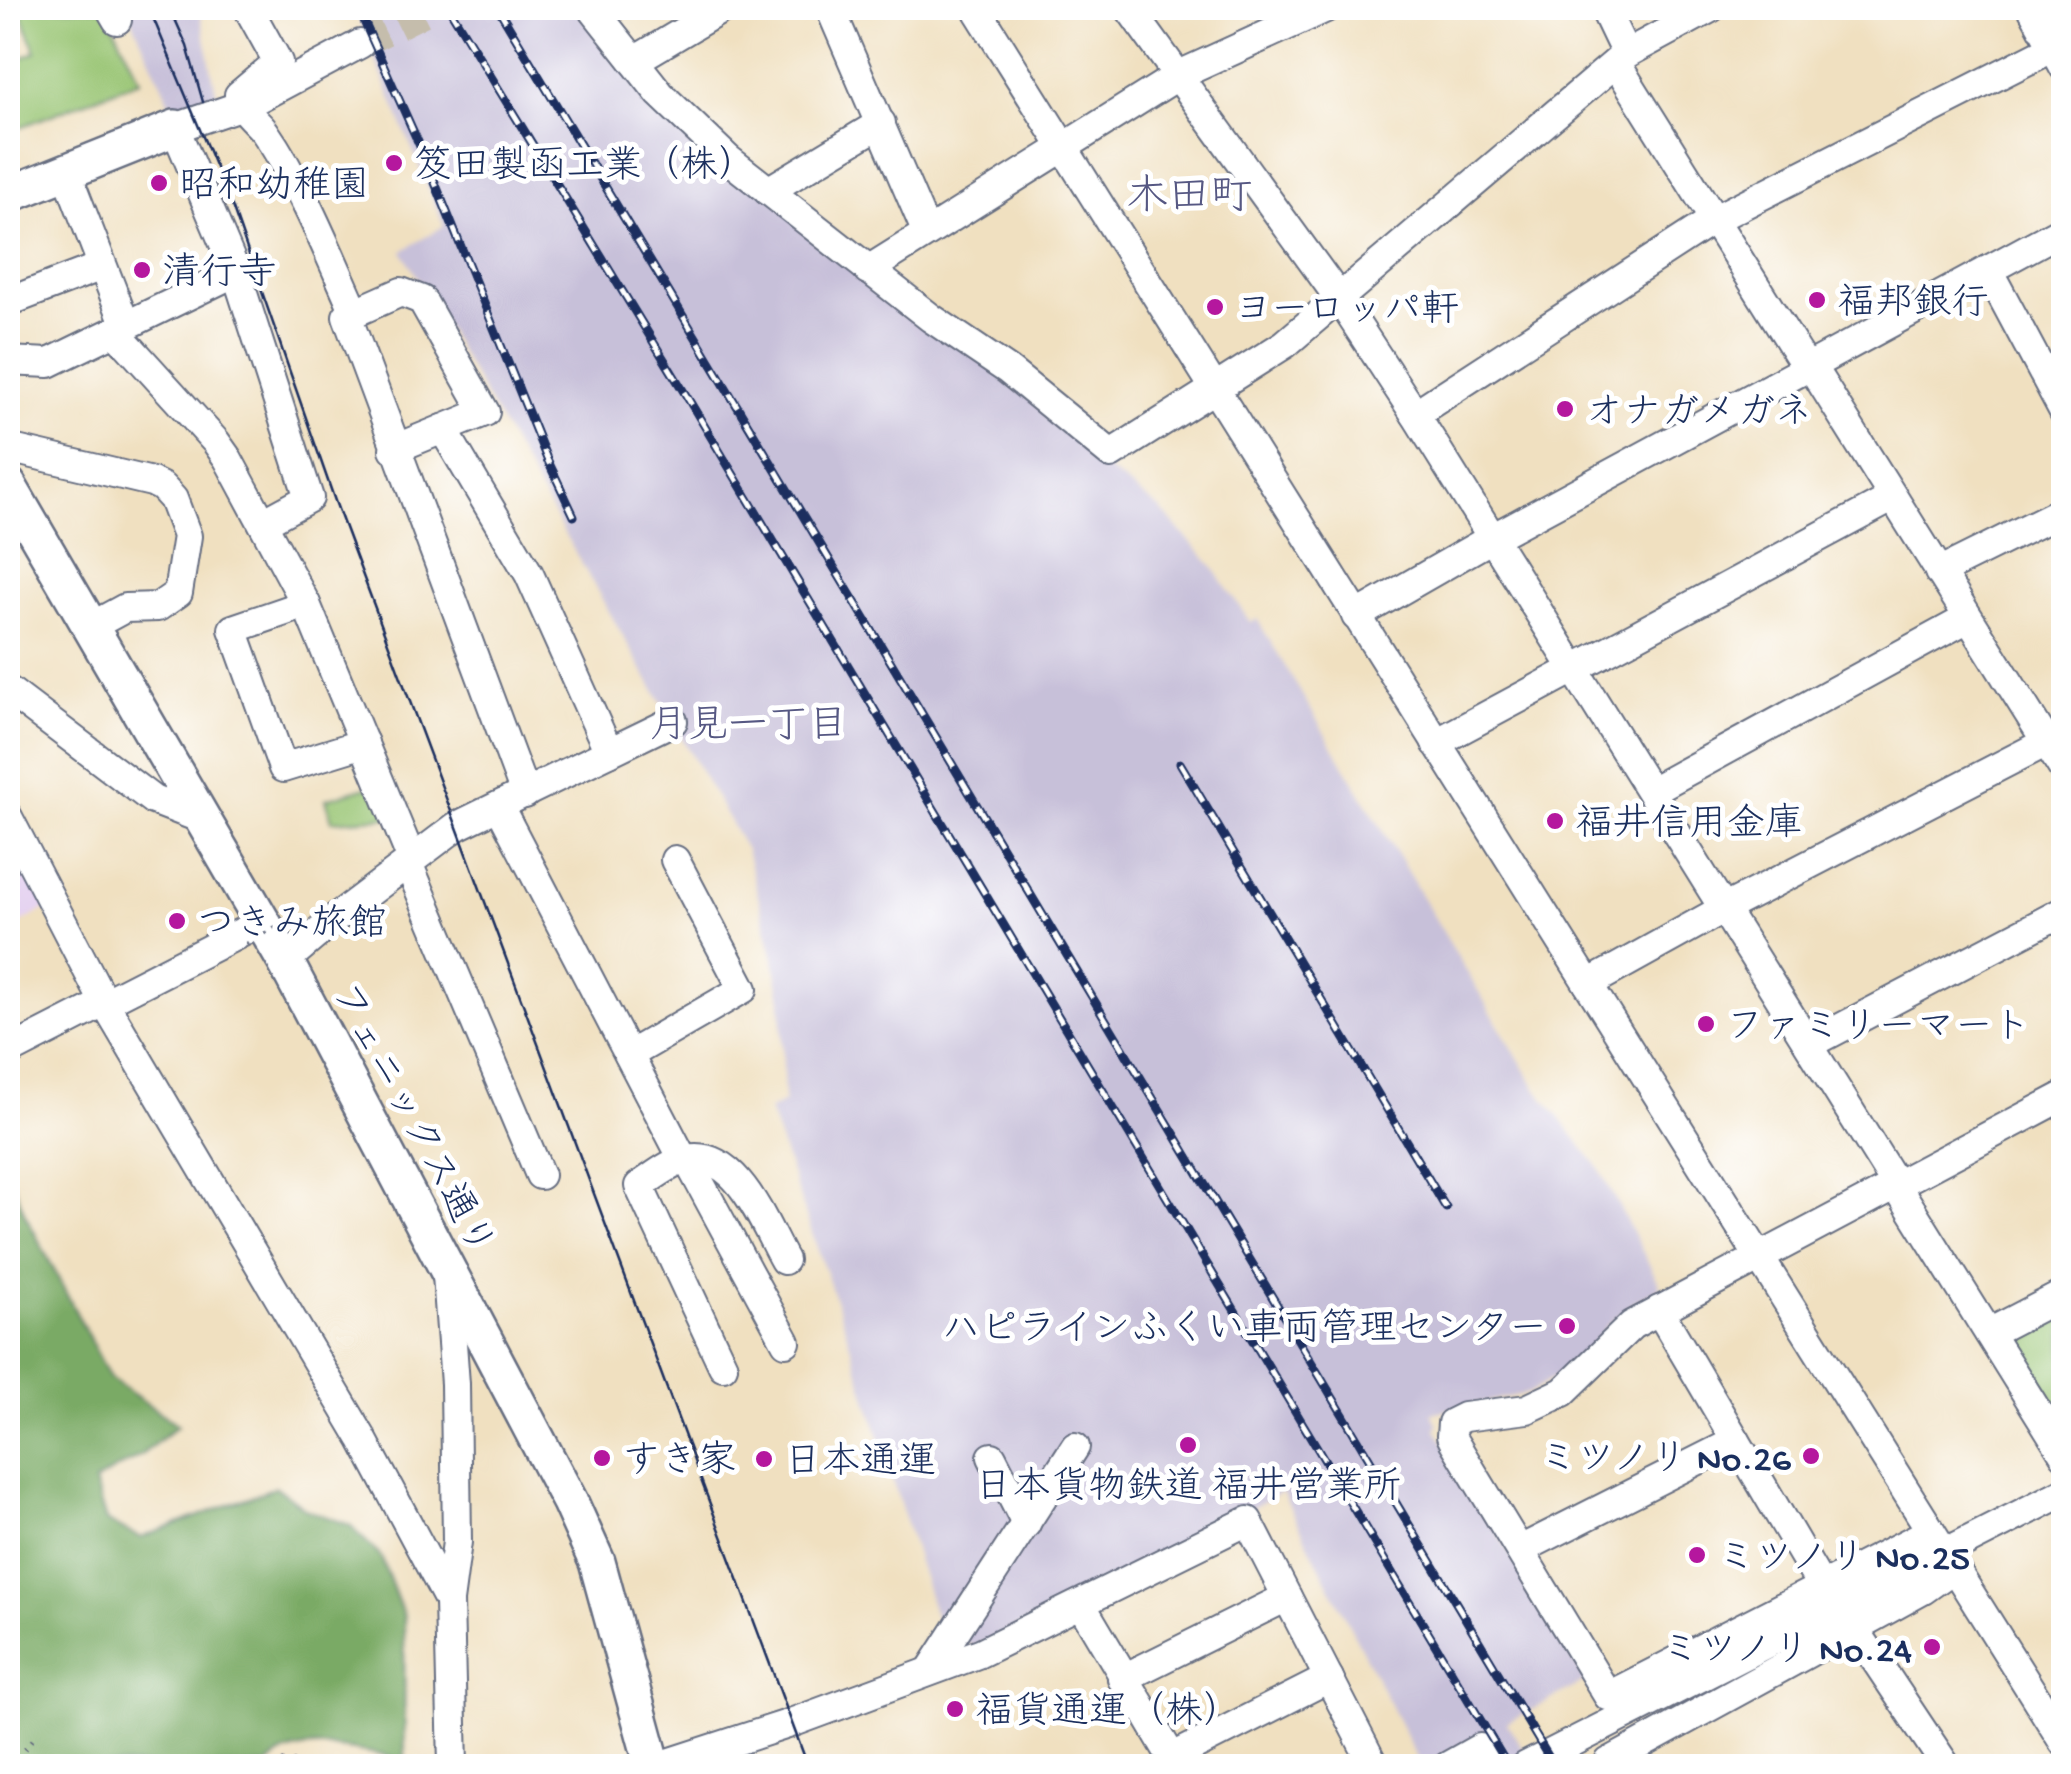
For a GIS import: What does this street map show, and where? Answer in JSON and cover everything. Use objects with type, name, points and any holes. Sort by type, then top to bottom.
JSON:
[{"type":"main road","points":[[8,195],[175,128]]},
{"type":"main road","name":"フェニックス通り","points":[[8,485],[285,961],[570,1502],[597,1562],[656,1766]]},
{"type":"street","points":[[248,8],[278,62],[239,95],[240,105],[264,131],[313,220],[355,312]]},
{"type":"street","points":[[592,8],[660,94],[728,159],[931,318],[1008,370],[1111,454],[1285,344],[1621,58],[1711,8]]},
{"type":"street","points":[[634,61],[723,8]]},
{"type":"street","points":[[830,8],[926,231]]},
{"type":"street","points":[[976,8],[2064,1743]]},
{"type":"street","points":[[1129,8],[1340,298],[1416,414],[2064,1454]]},
{"type":"street","points":[[868,270],[1179,75],[1326,8]]},
{"type":"street","points":[[1604,8],[1621,58],[1713,220],[1968,618],[2055,737],[2064,770]]},
{"type":"street","points":[[1416,414],[1713,220],[2060,52],[2032,8]]},
{"type":"street","points":[[262,523],[309,498],[236,272],[175,128],[240,105],[360,44]]},
{"type":"street","points":[[768,190],[881,123]]},
{"type":"street","points":[[66,171],[102,266],[120,328],[216,442],[306,604],[540,1175]]},
{"type":"street","points":[[1356,616],[1492,538],[2064,229]]},
{"type":"street","points":[[8,302],[102,266]]},
{"type":"street","points":[[1988,270],[2064,412]]},
{"type":"street","points":[[8,361],[49,363],[236,272]]},
{"type":"street","points":[[394,449],[485,412],[422,300],[401,292],[346,316],[512,800],[629,1055],[786,1342]]},
{"type":"street","points":[[443,429],[528,574],[609,752]]},
{"type":"street","points":[[8,448],[152,482],[173,498],[183,518],[187,536],[178,593],[158,607],[125,608],[90,628]]},
{"type":"street","points":[[1436,743],[1892,498]]},
{"type":"street","points":[[1939,572],[2064,510]]},
{"type":"street","points":[[306,604],[234,630],[283,768],[364,743]]},
{"type":"street","points":[[1651,791],[1968,618]]},
{"type":"street","points":[[8,690],[153,800],[202,819]]},
{"type":"street","points":[[285,961],[457,826],[673,721]]},
{"type":"street","points":[[1588,984],[1724,908],[2055,737]]},
{"type":"street","points":[[8,817],[104,1002],[362,1438],[449,1601]]},
{"type":"street","points":[[629,1055],[743,988],[675,860]]},
{"type":"street","points":[[1810,1044],[2064,911]]},
{"type":"street","points":[[8,1052],[104,1002],[264,929]]},
{"type":"street","points":[[1943,1551],[1822,1587],[1608,1696],[1451,1436],[1452,1423],[1464,1417],[1527,1409],[1563,1392],[1632,1325],[2064,1096]]},
{"type":"street","points":[[723,1366],[639,1186],[685,1159],[700,1158],[736,1174],[784,1260]]},
{"type":"street","points":[[446,1268],[455,1384],[457,1542],[449,1601],[453,1766]]},
{"type":"street","points":[[1990,1333],[2064,1294]]},
{"type":"street","points":[[1659,1310],[1822,1587]]},
{"type":"street","points":[[1520,1550],[1736,1441]]},
{"type":"street","points":[[931,1669],[1075,1447]]},
{"type":"street","points":[[992,1456],[1026,1524]]},
{"type":"street","points":[[1526,1766],[2064,1492]]},
{"type":"street","points":[[656,1766],[791,1723],[984,1651],[1248,1522],[1328,1678],[1364,1763]]},
{"type":"street","points":[[1609,1762],[1854,1628],[1943,1551]]},
{"type":"street","points":[[1122,1679],[1287,1597]]},
{"type":"street","points":[[1082,1606],[1174,1764],[1328,1678]]},
{"type":"street","points":[[1854,1628],[1946,1766]]},
{"type":"street","points":[[1448,1766],[1480,1748],[1490,1766]]},
{"type":"path","points":[[11,1766],[32,1739]]},
{"type":"path","points":[[251,1766],[286,1760],[331,1766]]},
{"type":"shaded area","points":[[127,8],[197,8],[217,97],[174,112]]},
{"type":"shaded area","points":[[354,8],[573,8],[1108,464],[1106,468],[1160,509],[1211,564],[1250,622],[1257,619],[1536,1088],[1599,1168],[1661,1287],[1636,1301],[1608,1325],[1576,1363],[1530,1393],[1431,1413],[1438,1425],[1435,1428],[1586,1681],[1507,1723],[1534,1766],[1498,1766],[1480,1737],[1421,1766],[1282,1492],[1101,1587],[974,1647],[938,1625],[844,1325],[769,1110],[784,1102],[781,1000],[746,850],[402,251],[444,226]]},
{"type":"shaded area","points":[[8,824],[51,906],[8,930]]},
{"type":"green space","points":[[19,8],[105,8],[140,80],[8,132],[8,63],[36,52]]},
{"type":"green space","points":[[377,784],[391,817],[332,821],[326,799]]},
{"type":"green space","points":[[8,1179],[110,1378],[178,1425],[141,1455],[94,1482],[106,1521],[141,1538],[276,1487],[307,1510],[350,1525],[381,1557],[404,1617],[405,1760],[352,1749],[313,1747],[279,1756],[267,1766],[8,1766]]},
{"type":"green space","points":[[2063,1309],[2063,1426],[2009,1339]]},
{"type":"tunnel","points":[[360,44],[433,8]]},
{"type":"tram line","points":[[149,8],[232,206],[335,501],[808,1766]]},
{"type":"tram line","points":[[170,8],[187,46],[203,102]]},
{"type":"railway","points":[[358,8],[423,153],[547,459],[574,516]]},
{"type":"railway","points":[[449,8],[684,392],[1508,1766]]},
{"type":"railway","points":[[498,8],[1554,1766]]},
{"type":"railway","points":[[1180,763],[1446,1208]]},
{"type":"place","name":"笈田製函工業（株）","points":[[394,163]]},
{"type":"place","name":"昭和幼稚園","points":[[159,183]]},
{"type":"place","name":"清行寺","points":[[142,270]]},
{"type":"place","name":"福邦銀行","points":[[1817,300]]},
{"type":"place","name":"ヨーロッパ軒","points":[[1215,307]]},
{"type":"place","name":"オナガメガネ","points":[[1565,409]]},
{"type":"place","name":"福井信用金庫","points":[[1555,821]]},
{"type":"place","name":"つきみ旅館","points":[[177,921]]},
{"type":"place","name":"ファミリーマート","points":[[1706,1024]]},
{"type":"place","name":"ハピラインふくい車両管理センター","points":[[1567,1326]]},
{"type":"place","name":"日本貨物鉄道 福井営業所","points":[[1188,1445]]},
{"type":"place","name":"ミツノリ No.26","points":[[1811,1456]]},
{"type":"place","name":"すき家","points":[[602,1458]]},
{"type":"place","name":"日本通運","points":[[764,1459]]},
{"type":"place","name":"ミツノリ No.25","points":[[1697,1555]]},
{"type":"place","name":"ミツノリ No.24","points":[[1932,1647]]},
{"type":"place","name":"福貨通運（株）","points":[[955,1709]]},
{"type":"district","name":"木田町","points":[[1189,193]]},
{"type":"district","name":"月見一丁目","points":[[748,722]]}]
